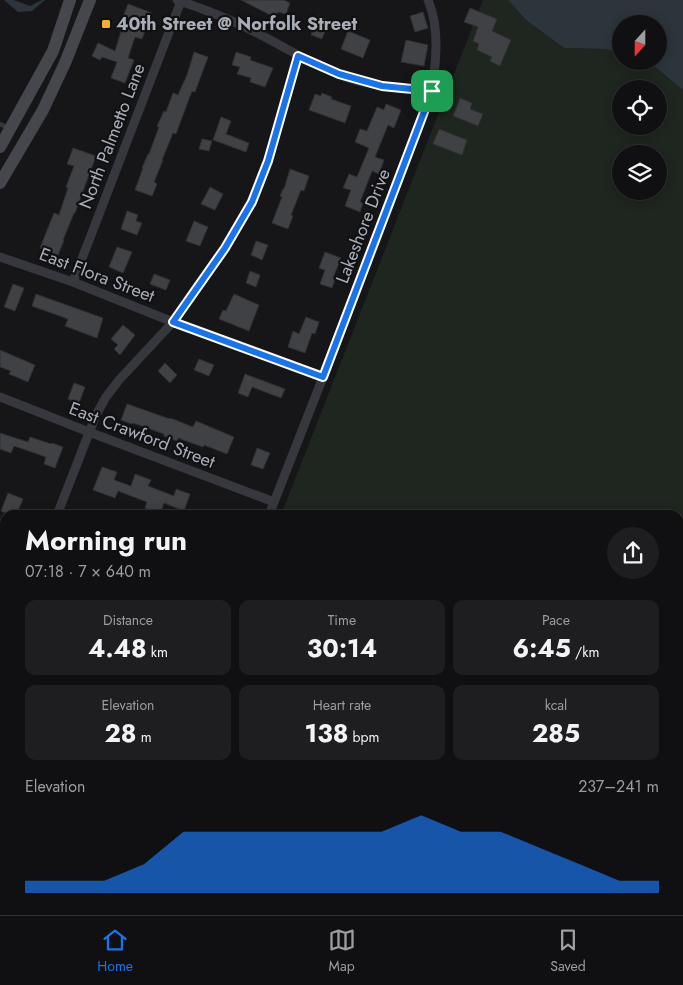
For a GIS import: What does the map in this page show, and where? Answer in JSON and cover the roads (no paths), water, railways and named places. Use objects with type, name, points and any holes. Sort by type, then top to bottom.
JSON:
[{"type":"main road","points":[[0,147],[5,126],[53,51],[70,0]]},
{"type":"main road","points":[[0,184],[42,110],[65,63],[90,0]]},
{"type":"street","name":"Lakeshore Drive","points":[[270,510],[432,91],[436,61],[434,13],[428,0]]},
{"type":"street","points":[[179,1],[223,17],[256,32],[298,56],[339,74],[382,86],[432,91]]},
{"type":"street","name":"North Palmetto Lane","points":[[74,282],[179,1]]},
{"type":"street","points":[[59,510],[96,415],[106,397],[119,380],[173,322],[225,248],[252,202],[268,161],[298,56]]},
{"type":"street","name":"East Flora Street","points":[[0,257],[74,282],[173,322],[323,377]]},
{"type":"street","name":"East Crawford Street","points":[[0,397],[274,502]]},
{"type":"place","name":"40th Street @ Norfolk Street","points":[[106,24]]}]
